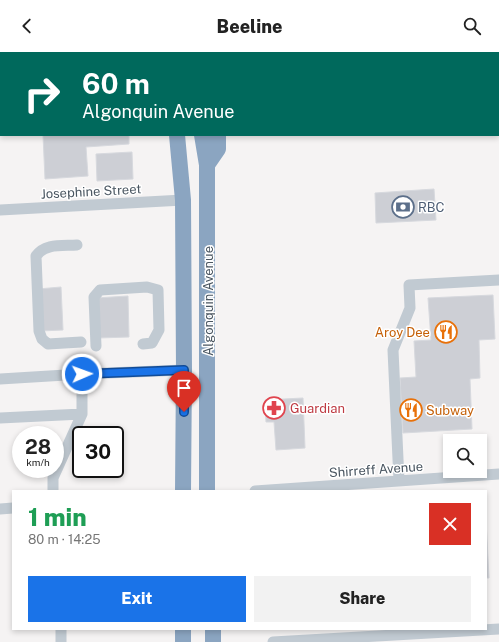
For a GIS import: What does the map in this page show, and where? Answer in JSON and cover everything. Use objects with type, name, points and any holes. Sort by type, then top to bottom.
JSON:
[{"type":"highway","name":"Algonquin Avenue","points":[[177,136],[183,200],[183,490]]},
{"type":"highway","name":"Algonquin Avenue","points":[[202,136],[207,165],[207,490]]},
{"type":"highway","points":[[207,165],[218,149],[218,136]]},
{"type":"highway","points":[[183,630],[183,642]]},
{"type":"highway","points":[[213,630],[214,642]]},
{"type":"street","name":"Josephine Street","points":[[0,210],[183,200]]},
{"type":"street","points":[[77,245],[50,246],[41,249],[36,256],[38,331],[42,339],[48,344],[81,342]]},
{"type":"street","points":[[399,481],[393,350],[410,308],[409,286],[499,280]]},
{"type":"street","points":[[96,346],[94,297],[100,290],[147,288],[158,290],[159,330],[152,343],[143,344]]},
{"type":"street","points":[[0,379],[184,370]]},
{"type":"street","points":[[53,490],[53,478],[82,414],[82,374]]},
{"type":"street","points":[[0,418],[82,414]]},
{"type":"street","name":"Shirreff Avenue","points":[[287,490],[382,487],[399,481],[499,474]]},
{"type":"street","points":[[0,509],[12,508]]},
{"type":"street","points":[[487,630],[499,629]]},
{"type":"street","points":[[61,630],[61,642]]},
{"type":"street","points":[[273,642],[482,630]]},
{"type":"building","points":[[43,136],[129,136],[129,144],[86,147],[88,176],[45,179]]},
{"type":"building","points":[[132,152],[133,179],[97,181],[96,154]]},
{"type":"building","points":[[434,189],[436,220],[376,223],[375,193]]},
{"type":"building","points":[[61,287],[63,330],[40,331],[38,289]]},
{"type":"building","points":[[493,295],[495,339],[479,340],[480,378],[470,379],[472,429],[403,433],[400,378],[416,377],[414,341],[431,340],[428,298]]},
{"type":"building","points":[[128,296],[129,337],[98,338],[96,298]]},
{"type":"building","points":[[303,398],[305,448],[276,450],[274,422],[266,422],[265,400]]},
{"type":"building","points":[[487,539],[489,578],[487,578]]},
{"type":"place","name":"RBC","points":[[403,207]]},
{"type":"place","name":"Aroy Dee","points":[[446,332]]},
{"type":"place","name":"Guardian","points":[[274,408]]},
{"type":"place","name":"Subway","points":[[411,410]]},
{"type":"route","points":[[82,374],[184,370],[184,412]]}]
